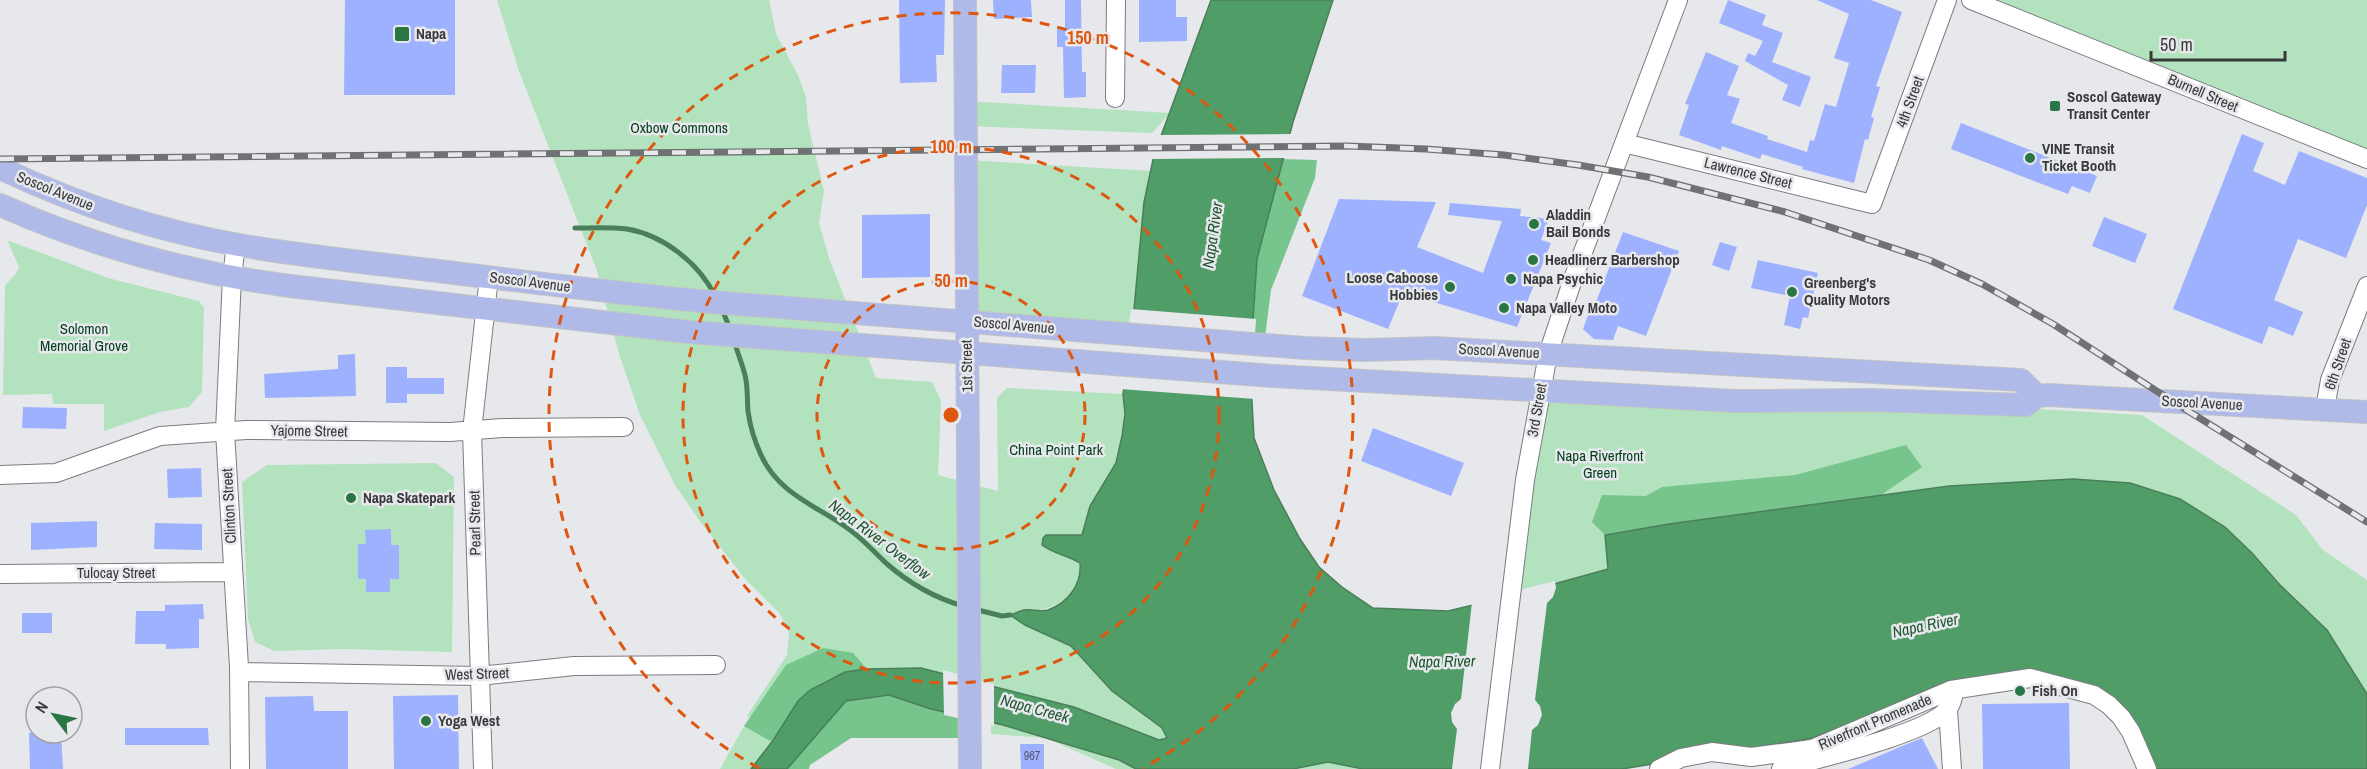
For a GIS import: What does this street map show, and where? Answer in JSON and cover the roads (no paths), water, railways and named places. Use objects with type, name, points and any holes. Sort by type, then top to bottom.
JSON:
[{"type":"main road","name":"1st Street","points":[[965,0],[970,767]]},
{"type":"main road","name":"Soscol Avenue","points":[[0,168],[56,193],[110,213],[167,229],[236,244],[489,277],[700,301],[1345,350],[1434,348],[2021,380],[2037,396]]},
{"type":"main road","name":"Soscol Avenue","points":[[0,205],[50,226],[115,248],[171,264],[232,277],[581,321],[689,332],[1261,375],[1735,400],[1869,400],[2025,405],[2037,396],[2127,398],[2367,412]]},
{"type":"street","points":[[1116,0],[1116,98]]},
{"type":"street","name":"3rd Street","points":[[1490,769],[1525,480],[1548,354],[1574,276],[1678,0]]},
{"type":"street","name":"4th Street","points":[[1872,204],[1947,0]]},
{"type":"street","name":"Burnell Street","points":[[1971,0],[2367,159]]},
{"type":"street","name":"Lawrence Street","points":[[1624,143],[1872,204]]},
{"type":"street","name":"Clinton Street","points":[[236,244],[232,277],[225,431],[239,672],[240,769]]},
{"type":"street","name":"Pearl Street","points":[[483,769],[472,431],[477,405],[489,277]]},
{"type":"street","name":"6th Street","points":[[2325,409],[2330,380],[2367,286]]},
{"type":"street","name":"Yajome Street","points":[[0,475],[56,473],[160,436],[225,431],[472,431],[502,428],[624,427]]},
{"type":"street","name":"Tulocay Street","points":[[0,574],[233,572]]},
{"type":"street","name":"West Street","points":[[239,672],[479,676],[574,666],[716,665]]},
{"type":"street","name":"Riverfront Promenade","points":[[1659,769],[1681,758],[1712,752],[1751,757],[1812,749],[1951,690],[2030,678],[2094,695],[2121,717],[2131,732],[2147,769]]},
{"type":"street","name":"Riverfront Promenade","points":[[1781,769],[1877,742],[1923,726],[1947,710],[1953,697],[1951,690]]},
{"type":"street","points":[[1947,710],[1952,769]]},
{"type":"water","points":[[1211,0],[1333,0],[1293,122],[1257,259],[1250,366],[1254,438],[1274,490],[1300,539],[1319,567],[1342,587],[1373,608],[1448,611],[1608,569],[1605,535],[1669,524],[1949,486],[2073,479],[2130,483],[2180,499],[2225,527],[2327,630],[2367,694],[2367,769],[2153,769],[2130,718],[2038,674],[1830,731],[1813,738],[1622,769],[1363,769],[1328,762],[1293,769],[1136,769],[1119,760],[1003,725],[931,709],[889,695],[846,701],[787,769],[751,769],[774,739],[798,701],[810,690],[845,672],[867,669],[921,668],[1074,707],[1159,740],[1167,738],[1162,728],[1112,691],[1071,646],[1025,625],[1010,615],[1024,610],[1045,611],[1055,607],[1072,592],[1079,578],[1080,563],[1046,548],[1042,545],[1043,538],[1046,535],[1082,535],[1090,506],[1116,463],[1125,414],[1123,394],[1144,202],[1154,155]]},
{"type":"waterway","name":"Napa River Overflow","points":[[575,228],[627,229],[654,237],[690,262],[700,272],[715,296]]},
{"type":"waterway","name":"Napa River Overflow","points":[[722,309],[730,329]]},
{"type":"waterway","name":"Napa River Overflow","points":[[734,340],[746,380],[748,411],[753,434],[761,455],[778,480],[800,498],[855,534],[904,577],[932,594],[963,606]]},
{"type":"waterway","name":"Napa River Overflow","points":[[974,609],[1002,616],[1010,615]]},
{"type":"railway","points":[[0,159],[1347,146],[1504,155],[1578,165],[1648,177],[1785,212],[1929,260],[1982,284],[2053,324],[2367,522]]},
{"type":"place","name":"Napa","points":[[402,34]]},
{"type":"place","name":"Soscol Gateway Transit Center","points":[[2055,106]]},
{"type":"place","name":"VINE Transit Ticket Booth","points":[[2030,158]]},
{"type":"place","name":"Aladdin Bail Bonds","points":[[1534,224]]},
{"type":"place","name":"Headlinerz Barbershop","points":[[1533,260]]},
{"type":"place","name":"Napa Psychic","points":[[1511,279]]},
{"type":"place","name":"Loose Caboose Hobbies","points":[[1450,287]]},
{"type":"place","name":"Greenberg's Quality Motors","points":[[1792,292]]},
{"type":"place","name":"Napa Valley Moto","points":[[1504,308]]},
{"type":"place","name":"Napa Skatepark","points":[[351,498]]},
{"type":"place","name":"Fish On","points":[[2020,691]]},
{"type":"place","name":"Yoga West","points":[[426,721]]},
{"type":"park label","name":"Oxbow Commons","points":[[679,128]]},
{"type":"park label","name":"Solomon Memorial Grove","points":[[84,338]]},
{"type":"park label","name":"China Point Park","points":[[1056,450]]},
{"type":"park label","name":"Napa Riverfront Green","points":[[1600,464]]},
{"type":"water label","name":"Napa River","points":[[1212,235]]},
{"type":"water label","name":"Napa River","points":[[1925,625]]},
{"type":"water label","name":"Napa River","points":[[1442,661]]},
{"type":"water label","name":"Napa Creek","points":[[1035,708]]}]
